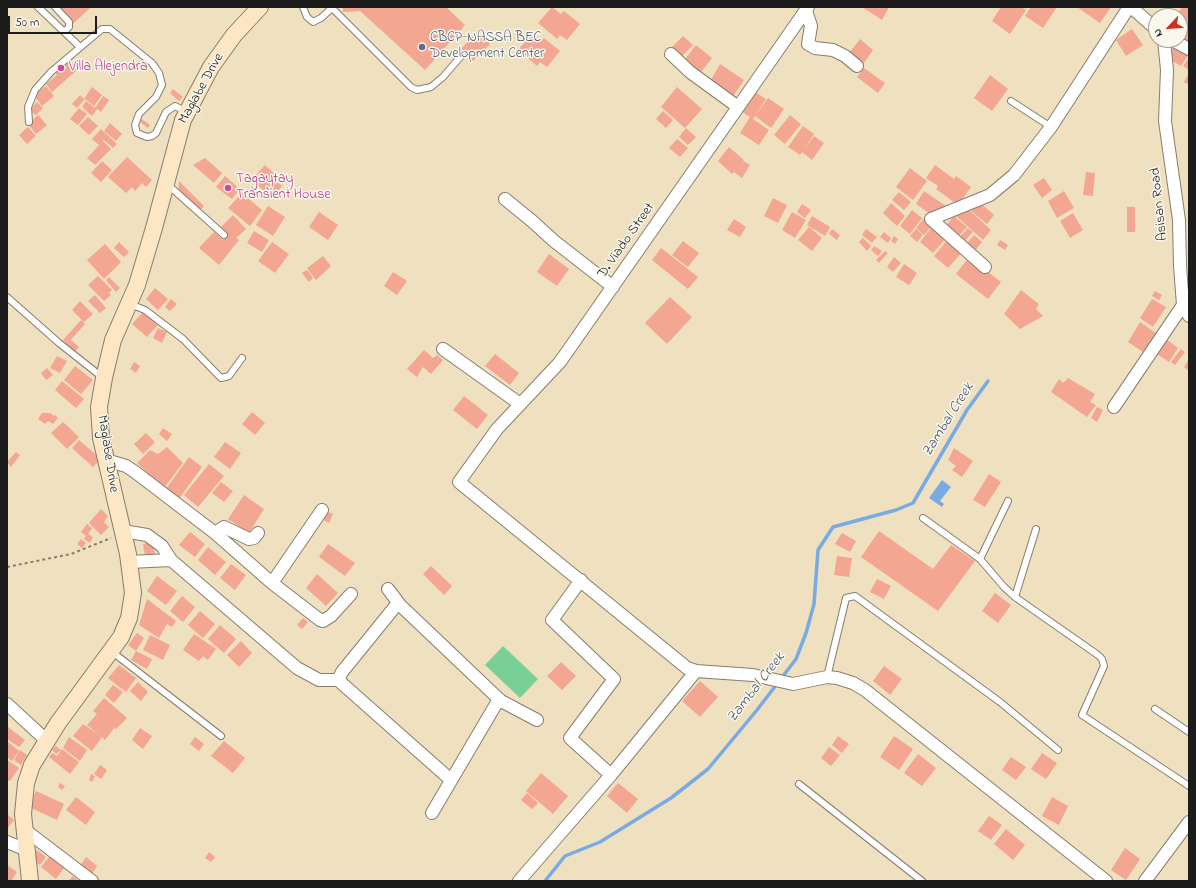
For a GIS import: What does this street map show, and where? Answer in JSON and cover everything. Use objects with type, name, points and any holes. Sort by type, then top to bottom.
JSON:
[{"type":"main road","name":"Maglabe Drive","points":[[30,881],[23,814],[26,783],[32,765],[58,723],[121,637],[129,618],[133,593],[123,531],[101,438],[100,406],[104,378],[113,340],[137,285],[183,120],[210,68],[234,35],[260,7]]},
{"type":"street","points":[[985,267],[931,219],[990,195],[1014,175],[1051,127],[1130,7],[1148,22]]},
{"type":"street","points":[[807,9],[811,26],[808,44],[815,48],[833,50],[845,56],[857,66]]},
{"type":"street","name":"D. Viado Street","points":[[580,580],[459,482],[497,429],[560,362],[807,9]]},
{"type":"street","name":"Asisan Road","points":[[1165,48],[1167,70],[1164,121],[1179,220],[1180,266],[1186,311]]},
{"type":"street","points":[[671,54],[690,72],[738,107]]},
{"type":"street","points":[[505,199],[554,241],[613,287]]},
{"type":"street","points":[[1114,407],[1186,311]]},
{"type":"street","points":[[443,349],[520,404]]},
{"type":"street","points":[[106,460],[126,466],[135,472],[215,533],[272,583],[323,621],[332,616],[351,594]]},
{"type":"street","points":[[272,583],[322,510]]},
{"type":"street","points":[[215,533],[224,527],[249,539],[254,538],[258,533]]},
{"type":"street","points":[[123,531],[147,536],[162,546],[171,560],[297,668],[320,680],[338,680],[451,780]]},
{"type":"street","points":[[129,562],[171,560]]},
{"type":"street","points":[[611,775],[570,738],[614,679],[552,620],[580,580],[680,663],[696,671],[753,675],[793,684],[827,677],[837,678],[853,683],[865,690],[1106,881]]},
{"type":"street","points":[[388,589],[398,603],[499,699],[537,720]]},
{"type":"street","points":[[338,680],[342,672],[398,603]]},
{"type":"street","points":[[519,881],[611,775],[696,671]]},
{"type":"street","points":[[432,812],[499,699]]},
{"type":"street","points":[[7,704],[47,741]]},
{"type":"street","points":[[1145,881],[1189,822]]},
{"type":"street","points":[[25,830],[92,881]]},
{"type":"street","points":[[7,842],[27,850]]},
{"type":"lane","points":[[38,7],[80,47]]},
{"type":"lane","points":[[55,7],[69,22],[69,27],[64,32]]},
{"type":"lane","points":[[303,7],[307,17],[313,22],[321,18],[333,8],[411,87],[417,90],[431,87],[443,77],[462,55]]},
{"type":"lane","points":[[29,122],[28,107],[35,90],[51,72],[102,29],[110,29],[152,64],[159,73],[162,85],[156,97],[139,114],[135,124],[137,133],[141,136],[147,137],[156,133],[166,112],[175,106],[187,112]]},
{"type":"lane","points":[[1011,101],[1051,127]]},
{"type":"lane","points":[[166,183],[224,234]]},
{"type":"lane","points":[[7,297],[59,343],[104,378]]},
{"type":"lane","points":[[129,303],[145,310],[183,340],[221,378],[229,376],[242,358]]},
{"type":"lane","points":[[980,559],[1008,501]]},
{"type":"lane","points":[[923,518],[980,559],[1004,587],[1015,597],[1102,659],[1104,666],[1082,715],[1189,786]]},
{"type":"lane","points":[[1015,597],[1036,529]]},
{"type":"lane","points":[[827,677],[846,598],[854,596],[1000,702],[1058,750]]},
{"type":"lane","points":[[111,651],[221,736]]},
{"type":"lane","points":[[1155,709],[1189,732]]},
{"type":"lane","points":[[798,784],[922,881]]},
{"type":"path","points":[[7,567],[71,554],[103,542],[123,531]]},
{"type":"green space","points":[[503,646],[538,679],[520,698],[485,665]]},
{"type":"water","points":[[942,480],[951,487],[940,501],[944,504],[942,507],[929,498]]},
{"type":"building","points":[[57,7],[91,7],[73,24]]},
{"type":"building","name":"CBCP-NASSA BEC Development Center","points":[[343,7],[446,7],[465,25],[425,70],[360,11],[343,12]]},
{"type":"building","points":[[552,7],[561,14],[564,11],[580,24],[567,40],[560,35],[557,39],[538,23]]},
{"type":"building","points":[[862,7],[889,7],[882,20]]},
{"type":"building","points":[[1001,7],[1021,7],[1026,10],[1010,34],[992,21]]},
{"type":"building","points":[[1031,7],[1057,7],[1043,28],[1025,16]]},
{"type":"building","points":[[1077,7],[1111,7],[1100,23]]},
{"type":"building","points":[[1189,7],[1189,27],[1188,8],[1181,8]]},
{"type":"building","points":[[1132,29],[1143,45],[1126,56],[1116,40]]},
{"type":"building","points":[[1188,29],[1189,30],[1189,46],[1188,45]]},
{"type":"building","points":[[477,32],[490,44],[473,61],[460,50]]},
{"type":"building","points":[[532,34],[541,41],[544,38],[560,51],[547,67],[540,62],[537,66],[518,50]]},
{"type":"building","points":[[683,36],[693,45],[680,58],[671,48]]},
{"type":"building","points":[[860,39],[873,50],[864,63],[850,52]]},
{"type":"building","points":[[696,45],[712,58],[698,76],[682,63]]},
{"type":"building","points":[[1174,48],[1178,48],[1189,54],[1181,66],[1167,58]]},
{"type":"building","points":[[1189,58],[1189,70],[1183,66]]},
{"type":"building","points":[[69,59],[77,70],[52,92],[46,84],[57,75],[54,71]]},
{"type":"building","points":[[720,64],[744,80],[732,98],[709,83]]},
{"type":"building","points":[[864,68],[885,83],[878,93],[857,77]]},
{"type":"building","points":[[1189,73],[1189,85],[1184,82]]},
{"type":"building","points":[[990,75],[1008,89],[992,111],[974,98]]},
{"type":"building","points":[[46,86],[54,96],[42,106],[34,95]]},
{"type":"building","points":[[92,87],[102,95],[94,106],[85,99],[77,108],[72,104],[80,95],[84,99]]},
{"type":"building","points":[[677,87],[702,109],[685,128],[661,107]]},
{"type":"building","points":[[173,89],[183,97],[179,101],[170,93]]},
{"type":"building","points":[[752,90],[766,99],[753,119],[769,130],[759,145],[740,133],[750,117],[739,110]]},
{"type":"building","points":[[103,96],[109,100],[101,112],[97,109],[92,116],[82,107],[86,101],[95,108]]},
{"type":"building","points":[[768,98],[784,109],[771,128],[755,116]]},
{"type":"building","points":[[37,102],[43,108],[36,115],[29,110]]},
{"type":"building","points":[[79,108],[87,114],[78,125],[70,119]]},
{"type":"building","points":[[663,111],[673,120],[666,128],[656,119]]},
{"type":"building","points":[[38,115],[47,125],[36,134],[28,124]]},
{"type":"building","points":[[790,115],[801,124],[785,144],[774,135]]},
{"type":"building","points":[[88,117],[98,126],[89,135],[79,126]]},
{"type":"building","points":[[142,119],[150,125],[148,128],[140,122]]},
{"type":"building","points":[[110,123],[122,134],[116,141],[104,131]]},
{"type":"building","points":[[803,126],[814,134],[804,149],[814,136],[824,143],[812,160],[802,152],[800,155],[788,147]]},
{"type":"building","points":[[28,127],[36,136],[27,144],[19,135]]},
{"type":"building","points":[[686,128],[696,137],[688,145],[679,137]]},
{"type":"building","points":[[101,129],[117,144],[113,148],[104,140],[99,145],[92,139]]},
{"type":"building","points":[[677,139],[688,148],[680,157],[669,148]]},
{"type":"building","points":[[103,141],[111,149],[95,165],[87,158]]},
{"type":"building","points":[[729,147],[744,160],[732,174],[718,161]]},
{"type":"building","points":[[127,157],[152,180],[146,187],[142,183],[135,191],[132,187],[126,193],[108,177]]},
{"type":"building","points":[[205,158],[222,173],[214,183],[193,165]]},
{"type":"building","points":[[102,161],[112,170],[101,182],[91,173]]},
{"type":"building","points":[[743,161],[750,165],[742,178],[734,172]]},
{"type":"building","points":[[265,165],[278,177],[275,180],[282,186],[272,198],[252,180]]},
{"type":"building","points":[[935,165],[954,179],[956,176],[971,187],[958,205],[936,189],[938,186],[926,178]]},
{"type":"building","points":[[910,168],[927,181],[913,200],[896,187]]},
{"type":"building","points":[[1086,172],[1095,173],[1093,196],[1083,195]]},
{"type":"building","points":[[225,176],[240,189],[232,199],[216,187]]},
{"type":"building","points":[[1044,178],[1052,190],[1042,198],[1033,185]]},
{"type":"building","points":[[179,181],[204,206],[197,214],[178,195]]},
{"type":"building","points":[[924,191],[946,206],[929,213],[916,204]]},
{"type":"building","points":[[1064,191],[1074,208],[1057,218],[1048,201]]},
{"type":"building","points":[[899,192],[911,202],[904,210],[892,200]]},
{"type":"building","points":[[242,193],[262,210],[250,226],[228,208]]},
{"type":"building","points":[[773,198],[787,205],[778,223],[764,216]]},
{"type":"building","points":[[979,202],[994,215],[987,224],[971,211]]},
{"type":"building","points":[[891,203],[905,216],[897,226],[883,213]]},
{"type":"building","points":[[802,204],[811,210],[805,218],[797,212]]},
{"type":"building","points":[[268,206],[285,217],[273,236],[256,225]]},
{"type":"building","points":[[965,206],[991,230],[983,240],[956,216]]},
{"type":"building","points":[[1127,207],[1135,207],[1135,232],[1127,232]]},
{"type":"building","points":[[912,210],[922,218],[910,234],[900,226]]},
{"type":"building","points":[[319,212],[338,225],[328,240],[309,227]]},
{"type":"building","points":[[792,212],[806,220],[795,238],[782,230]]},
{"type":"building","points":[[1073,213],[1083,230],[1070,238],[1060,221]]},
{"type":"building","points":[[233,215],[246,229],[236,238],[239,240],[219,265],[199,248],[214,232],[223,240],[228,234],[221,227]]},
{"type":"building","points":[[812,216],[830,227],[825,236],[807,225]]},
{"type":"building","points":[[926,216],[934,223],[924,235],[916,228]]},
{"type":"building","points":[[954,216],[967,227],[956,239],[944,228]]},
{"type":"building","points":[[734,219],[746,227],[740,237],[727,230]]},
{"type":"building","points":[[934,224],[948,236],[933,253],[920,242]]},
{"type":"building","points":[[809,227],[822,238],[812,251],[798,240]]},
{"type":"building","points":[[968,228],[973,232],[962,244],[957,240]]},
{"type":"building","points":[[832,229],[840,235],[837,240],[829,234]]},
{"type":"building","points":[[866,229],[877,237],[872,243],[862,235]]},
{"type":"building","points":[[916,229],[923,235],[917,242],[910,236]]},
{"type":"building","points":[[254,231],[269,240],[262,252],[247,243]]},
{"type":"building","points":[[884,232],[891,238],[888,243],[880,237]]},
{"type":"building","points":[[974,235],[982,242],[973,253],[965,245]]},
{"type":"building","points":[[894,236],[898,239],[895,244],[891,241]]},
{"type":"building","points":[[863,238],[871,246],[867,251],[859,242]]},
{"type":"building","points":[[949,238],[964,250],[948,268],[934,256]]},
{"type":"building","points":[[1000,240],[1008,245],[1005,250],[997,245]]},
{"type":"building","points":[[683,241],[699,253],[688,267],[672,255]]},
{"type":"building","points":[[119,242],[129,252],[124,257],[114,248]]},
{"type":"building","points":[[272,242],[289,254],[275,273],[258,261]]},
{"type":"building","points":[[105,244],[121,262],[104,279],[87,260]]},
{"type":"building","points":[[874,246],[882,251],[878,256],[871,250]]},
{"type":"building","points":[[661,248],[698,277],[688,289],[652,260]]},
{"type":"building","points":[[885,251],[888,253],[879,263],[876,260]]},
{"type":"building","points":[[549,254],[569,269],[557,286],[537,272]]},
{"type":"building","points":[[323,256],[331,266],[316,280],[307,268]]},
{"type":"building","points":[[894,257],[901,263],[893,272],[887,267]]},
{"type":"building","points":[[969,257],[1001,282],[988,299],[956,274]]},
{"type":"building","points":[[904,264],[917,273],[909,285],[896,277]]},
{"type":"building","points":[[307,270],[313,278],[309,282],[302,273]]},
{"type":"building","points":[[393,272],[407,281],[397,295],[384,286]]},
{"type":"building","points":[[98,276],[112,290],[109,293],[111,295],[104,301],[88,285]]},
{"type":"building","points":[[109,277],[120,288],[116,292],[106,280]]},
{"type":"building","points":[[155,288],[168,299],[158,310],[146,299]]},
{"type":"building","points":[[1021,290],[1039,304],[1036,309],[1043,316],[1020,329],[1004,314]]},
{"type":"building","points":[[1155,291],[1162,295],[1159,300],[1152,296]]},
{"type":"building","points":[[95,295],[106,308],[100,313],[88,301]]},
{"type":"building","points":[[670,297],[692,317],[667,344],[645,323]]},
{"type":"building","points":[[171,299],[177,304],[170,311],[165,307]]},
{"type":"building","points":[[1152,299],[1166,307],[1153,327],[1140,318]]},
{"type":"building","points":[[80,301],[93,314],[84,322],[72,310]]},
{"type":"building","points":[[143,312],[158,325],[147,337],[132,324]]},
{"type":"building","points":[[81,320],[85,324],[67,344],[63,340]]},
{"type":"building","points":[[1140,322],[1156,333],[1143,352],[1128,342]]},
{"type":"building","points":[[158,328],[167,332],[162,343],[153,338]]},
{"type":"building","points":[[1166,339],[1178,348],[1169,362],[1157,354]]},
{"type":"building","points":[[71,340],[79,347],[75,352],[67,344]]},
{"type":"building","points":[[1181,349],[1185,352],[1175,365],[1171,362]]},
{"type":"building","points":[[424,350],[433,358],[437,355],[443,360],[431,374],[423,367],[417,377],[407,369]]},
{"type":"building","points":[[495,354],[519,373],[510,385],[485,366]]},
{"type":"building","points":[[57,356],[67,361],[60,373],[50,368]]},
{"type":"building","points":[[1189,359],[1189,371],[1184,367]]},
{"type":"building","points":[[134,362],[140,366],[136,373],[130,369]]},
{"type":"building","points":[[75,366],[93,380],[81,394],[64,380]]},
{"type":"building","points":[[47,368],[53,375],[46,380],[41,373]]},
{"type":"building","points":[[1068,378],[1095,394],[1090,402],[1096,405],[1087,417],[1051,392],[1059,379],[1063,383]]},
{"type":"building","points":[[62,381],[84,399],[76,408],[55,390]]},
{"type":"building","points":[[464,396],[488,415],[477,429],[453,410]]},
{"type":"building","points":[[1097,407],[1103,410],[1097,422],[1091,418]]},
{"type":"building","points":[[252,412],[265,423],[255,435],[242,424]]},
{"type":"building","points":[[42,413],[50,413],[58,418],[53,424],[48,421],[45,424],[38,419]]},
{"type":"building","points":[[63,422],[79,437],[67,449],[51,433]]},
{"type":"building","points":[[163,428],[172,434],[167,441],[159,434]]},
{"type":"building","points":[[146,433],[155,442],[143,454],[134,444]]},
{"type":"building","points":[[79,440],[101,459],[93,467],[72,448]]},
{"type":"building","points":[[225,442],[241,453],[230,469],[214,457]]},
{"type":"building","points":[[167,447],[183,463],[164,488],[137,463],[150,450],[158,454]]},
{"type":"building","points":[[954,448],[973,461],[962,477],[952,470],[956,466],[948,460]]},
{"type":"building","points":[[16,452],[20,455],[11,467],[7,462]]},
{"type":"building","points":[[189,457],[202,467],[176,503],[163,493]]},
{"type":"building","points":[[209,464],[224,476],[198,507],[184,495]]},
{"type":"building","points":[[989,474],[1001,482],[985,507],[973,500]]},
{"type":"building","points":[[221,482],[233,491],[224,502],[212,493]]},
{"type":"building","points":[[244,495],[264,509],[249,533],[228,519]]},
{"type":"building","points":[[101,509],[108,516],[104,522],[109,527],[101,535],[89,523]]},
{"type":"building","points":[[326,511],[333,514],[329,523],[322,519]]},
{"type":"building","points":[[87,524],[92,528],[88,534],[93,537],[90,543],[84,539],[86,536],[81,532]]},
{"type":"building","points":[[879,531],[933,569],[951,545],[975,561],[938,611],[861,557]]},
{"type":"building","points":[[190,532],[205,544],[195,557],[179,545]]},
{"type":"building","points":[[842,533],[856,541],[850,552],[835,544]]},
{"type":"building","points":[[81,539],[86,543],[82,548],[77,544]]},
{"type":"building","points":[[153,542],[155,555],[145,556],[143,544]]},
{"type":"building","points":[[328,544],[355,563],[345,576],[319,557]]},
{"type":"building","points":[[208,547],[226,562],[215,575],[198,560]]},
{"type":"building","points":[[837,556],[852,558],[849,577],[834,575]]},
{"type":"building","points":[[231,564],[246,575],[235,590],[220,578]]},
{"type":"building","points":[[431,566],[452,586],[444,595],[423,574]]},
{"type":"building","points":[[317,574],[338,593],[326,606],[306,588]]},
{"type":"building","points":[[157,576],[177,591],[166,605],[147,591]]},
{"type":"building","points":[[877,579],[891,586],[884,599],[870,592]]},
{"type":"building","points":[[995,593],[1011,605],[998,623],[982,611]]},
{"type":"building","points":[[182,596],[195,607],[183,622],[170,611]]},
{"type":"building","points":[[147,599],[176,621],[172,627],[167,624],[159,638],[139,625]]},
{"type":"building","points":[[200,611],[215,624],[203,638],[188,625]]},
{"type":"building","points":[[303,618],[308,622],[302,629],[297,625]]},
{"type":"building","points":[[220,625],[236,639],[224,653],[208,639]]},
{"type":"building","points":[[137,633],[144,638],[136,651],[128,645]]},
{"type":"building","points":[[194,634],[216,649],[208,660],[203,656],[199,661],[183,650]]},
{"type":"building","points":[[150,635],[170,645],[163,660],[143,650]]},
{"type":"building","points":[[241,641],[252,653],[239,667],[227,655]]},
{"type":"building","points":[[136,651],[152,659],[147,669],[131,660]]},
{"type":"building","points":[[561,662],[576,676],[562,690],[547,676]]},
{"type":"building","points":[[119,665],[136,678],[126,692],[108,678]]},
{"type":"building","points":[[884,666],[902,679],[890,695],[873,681]]},
{"type":"building","points":[[700,681],[718,697],[700,717],[682,701]]},
{"type":"building","points":[[138,682],[148,692],[141,701],[130,691]]},
{"type":"building","points":[[113,685],[123,692],[114,703],[105,695]]},
{"type":"building","points":[[104,698],[127,718],[116,729],[114,728],[105,740],[102,737],[92,751],[73,736],[83,724],[99,735],[87,725],[97,714],[93,711]]},
{"type":"building","points":[[8,727],[25,740],[19,747],[7,739]]},
{"type":"building","points":[[140,728],[152,736],[143,749],[132,740]]},
{"type":"building","points":[[838,736],[849,744],[842,753],[832,745]]},
{"type":"building","points":[[894,736],[913,749],[899,770],[880,757]]},
{"type":"building","points":[[69,737],[87,750],[80,761],[63,748]]},
{"type":"building","points":[[195,737],[204,744],[199,751],[190,744]]},
{"type":"building","points":[[7,741],[19,751],[12,761],[7,757]]},
{"type":"building","points":[[224,741],[245,758],[233,773],[211,756]]},
{"type":"building","points":[[56,746],[61,750],[56,754],[52,750]]},
{"type":"building","points":[[829,747],[840,755],[831,766],[821,758]]},
{"type":"building","points":[[62,749],[79,762],[70,774],[49,757],[52,753],[57,756]]},
{"type":"building","points":[[20,750],[27,755],[21,765],[14,760]]},
{"type":"building","points":[[1042,753],[1057,763],[1046,779],[1031,769]]},
{"type":"building","points":[[918,754],[936,768],[922,786],[904,773]]},
{"type":"building","points":[[1011,757],[1026,767],[1016,780],[1002,770]]},
{"type":"building","points":[[7,760],[19,768],[10,781],[7,780]]},
{"type":"building","points":[[100,765],[107,770],[101,779],[94,774]]},
{"type":"building","points":[[541,773],[568,796],[553,814],[526,791]]},
{"type":"building","points":[[91,774],[95,776],[92,782],[89,780]]},
{"type":"building","points":[[60,783],[65,786],[62,790],[58,787]]},
{"type":"building","points":[[618,783],[638,799],[627,813],[607,796]]},
{"type":"building","points":[[36,791],[64,804],[57,820],[29,807]]},
{"type":"building","points":[[527,793],[538,803],[532,809],[521,800]]},
{"type":"building","points":[[76,797],[95,812],[86,825],[66,810]]},
{"type":"building","points":[[1052,797],[1068,806],[1059,825],[1042,816]]},
{"type":"building","points":[[7,814],[14,820],[7,829]]},
{"type":"building","points":[[989,816],[1002,825],[991,840],[978,831]]},
{"type":"building","points":[[1006,829],[1025,845],[1013,860],[994,844]]},
{"type":"building","points":[[1125,848],[1140,859],[1126,880],[1111,870]]},
{"type":"building","points":[[37,850],[46,857],[40,865],[31,859]]},
{"type":"building","points":[[53,852],[67,864],[56,879],[41,867]]},
{"type":"building","points":[[209,852],[215,857],[211,862],[205,858]]},
{"type":"building","points":[[86,857],[97,866],[90,877],[78,869]]},
{"type":"building","points":[[7,865],[17,872],[11,881],[7,881]]},
{"type":"building","points":[[73,876],[79,881],[68,881]]},
{"type":"waterway","name":"Zambal Creek","points":[[545,881],[565,856],[600,842],[671,798],[708,769],[757,710],[796,659],[806,633],[814,604],[818,550],[833,527],[896,510],[913,503],[967,410],[988,381]]},
{"type":"place","name":"CBCP-NASSA BEC Development Center","points":[[422,47]]},
{"type":"place","name":"Villa Alejendra","points":[[61,68]]},
{"type":"place","name":"Tagaytay Transient House","points":[[228,188]]}]
